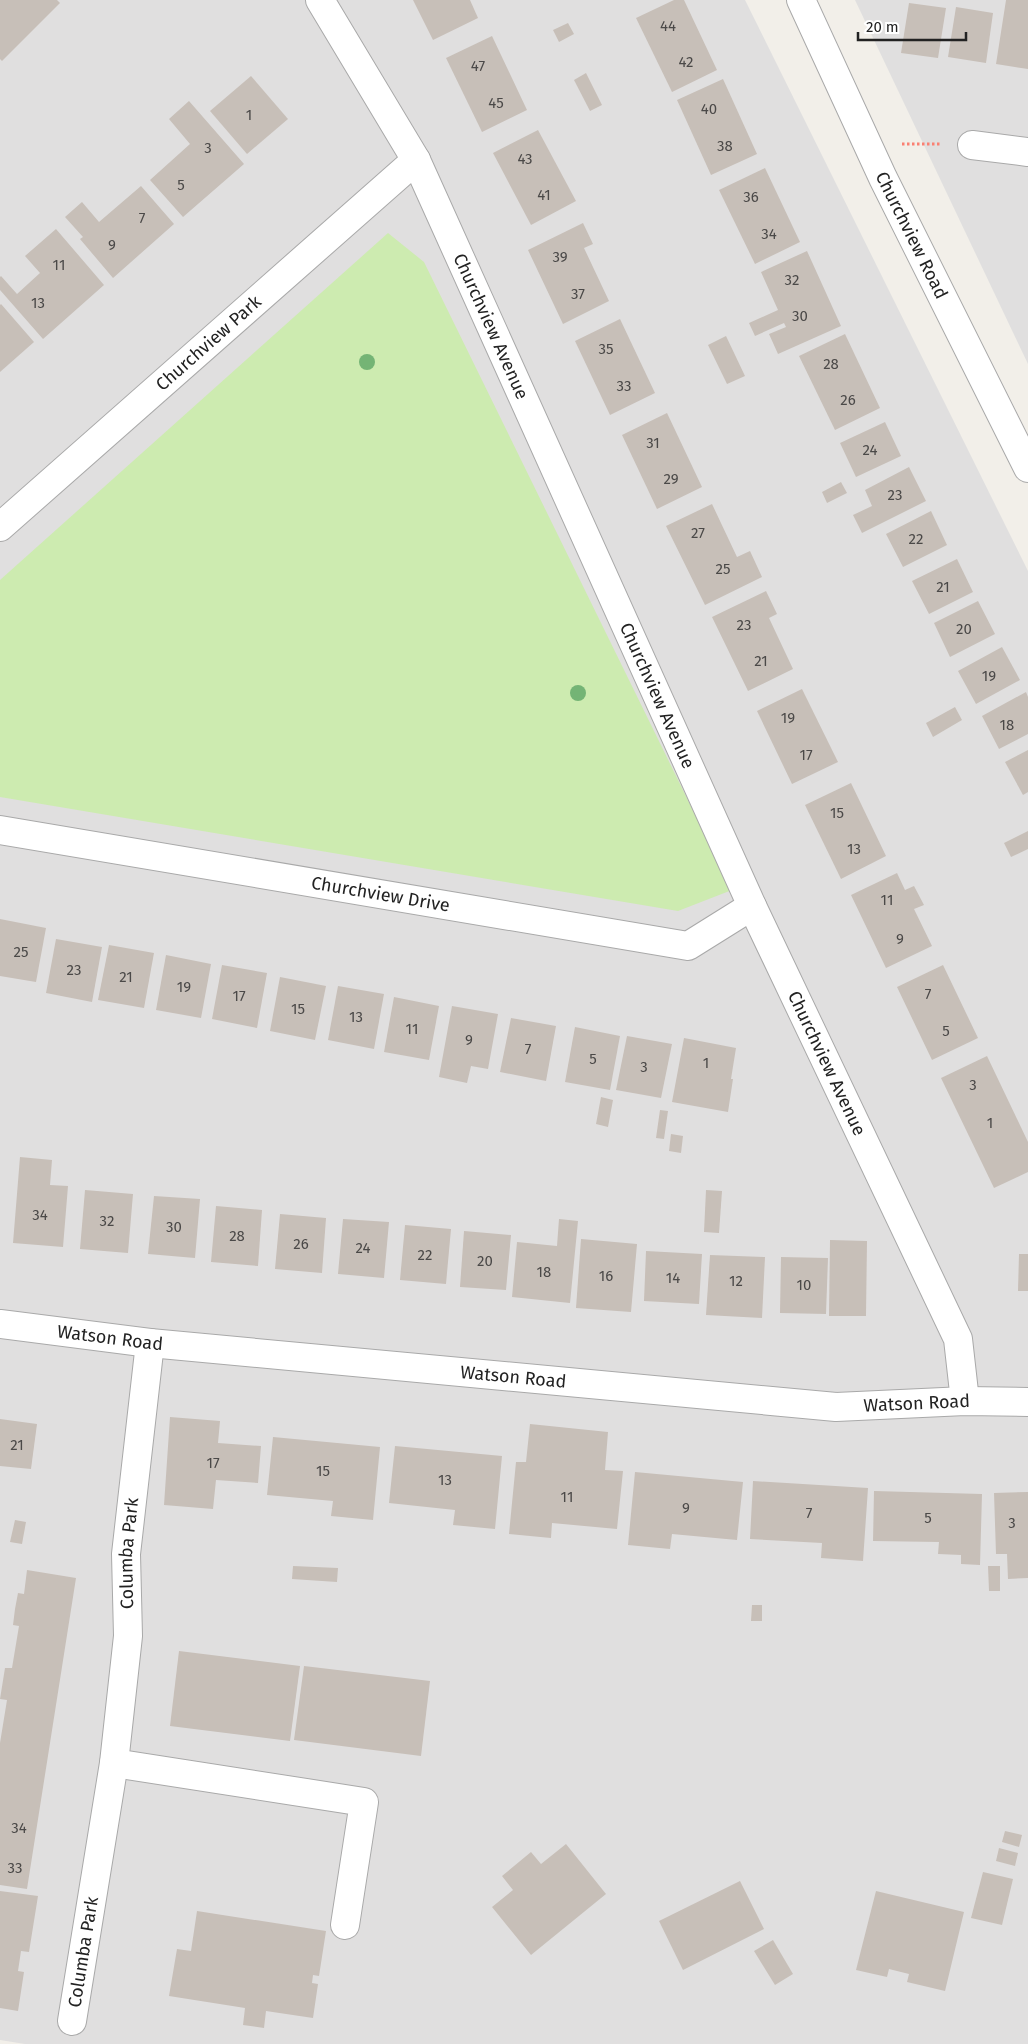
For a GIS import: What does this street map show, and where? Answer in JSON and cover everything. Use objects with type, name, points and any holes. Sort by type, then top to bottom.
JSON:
[{"type":"street","name":"Churchview Avenue","points":[[320,0],[416,160],[752,906],[958,1339],[965,1401]]},
{"type":"street","name":"Churchview Road","points":[[801,0],[867,144],[1028,468]]},
{"type":"street","points":[[972,144],[1028,152]]},
{"type":"street","name":"Churchview Park","points":[[0,527],[416,160]]},
{"type":"street","name":"Churchview Drive","points":[[0,830],[688,946],[752,906]]},
{"type":"street","name":"Watson Road","points":[[0,1324],[150,1343],[836,1406],[965,1401],[1028,1402]]},
{"type":"street","name":"Columba Park","points":[[72,2021],[114,1763],[128,1636],[126,1554],[150,1343]]},
{"type":"street","points":[[114,1763],[364,1802],[345,1925]]},
{"type":"path","points":[[867,144],[972,144]]},
{"type":"shaded area","points":[[0,0],[745,0],[1028,571],[1028,2044],[25,2044],[0,2040]]},
{"type":"shaded area","points":[[855,0],[1028,0],[1028,364]]},
{"type":"green space","points":[[388,233],[424,262],[732,890],[678,911],[0,797],[0,580]]},
{"type":"building","points":[[0,0],[57,0],[60,3],[2,61],[0,59]]},
{"type":"building","points":[[413,0],[470,0],[478,18],[433,40]]},
{"type":"building","points":[[674,0],[684,0],[717,70],[672,92],[636,18]]},
{"type":"building","points":[[1006,0],[1028,0],[1028,69],[996,64]]},
{"type":"building","points":[[909,3],[946,8],[938,58],[901,53]]},
{"type":"building","points":[[956,7],[993,13],[986,63],[948,57]]},
{"type":"building","points":[[568,23],[574,34],[559,42],[553,30]]},
{"type":"building","points":[[492,36],[527,110],[482,132],[446,58]]},
{"type":"building","points":[[586,73],[602,105],[590,111],[574,80]]},
{"type":"building","points":[[251,76],[288,119],[247,154],[210,111]]},
{"type":"building","points":[[723,79],[757,154],[711,175],[677,100]]},
{"type":"building","points":[[189,101],[244,164],[183,217],[150,180],[190,144],[169,119]]},
{"type":"building","points":[[538,130],[576,201],[531,225],[493,153]]},
{"type":"building","points":[[765,168],[800,242],[755,264],[719,190]]},
{"type":"building","points":[[141,186],[174,224],[113,278],[80,239],[83,237],[65,217],[82,202],[99,222]]},
{"type":"building","points":[[583,223],[593,244],[584,248],[609,301],[563,324],[528,250]]},
{"type":"building","points":[[56,229],[104,285],[43,339],[0,290],[0,277],[17,294],[40,273],[25,256]]},
{"type":"building","points":[[807,251],[841,326],[778,354],[769,334],[786,327],[784,323],[755,336],[749,323],[778,310],[761,272]]},
{"type":"building","points":[[0,305],[34,342],[0,372]]},
{"type":"building","points":[[620,319],[655,393],[610,415],[575,341]]},
{"type":"building","points":[[845,334],[880,408],[835,430],[799,356]]},
{"type":"building","points":[[726,336],[745,376],[727,384],[708,345]]},
{"type":"building","points":[[667,413],[702,487],[657,509],[622,435]]},
{"type":"building","points":[[885,422],[901,456],[856,477],[840,443]]},
{"type":"building","points":[[909,467],[926,501],[862,533],[853,515],[872,506],[865,490]]},
{"type":"building","points":[[841,482],[847,493],[827,503],[822,492]]},
{"type":"building","points":[[712,504],[737,557],[750,551],[762,577],[705,605],[666,526]]},
{"type":"building","points":[[931,511],[947,545],[903,567],[886,534]]},
{"type":"building","points":[[957,559],[973,592],[929,614],[912,581]]},
{"type":"building","points":[[766,591],[777,614],[769,618],[793,669],[748,691],[712,617]]},
{"type":"building","points":[[978,601],[995,634],[950,657],[934,623]]},
{"type":"building","points":[[1002,647],[1020,680],[976,704],[958,671]]},
{"type":"building","points":[[802,689],[838,762],[792,784],[757,711]]},
{"type":"building","points":[[1026,692],[1028,697],[1028,734],[999,749],[982,716]]},
{"type":"building","points":[[955,707],[962,720],[933,737],[926,723]]},
{"type":"building","points":[[1028,750],[1028,792],[1023,795],[1005,762]]},
{"type":"building","points":[[851,783],[886,856],[841,879],[805,805]]},
{"type":"building","points":[[1028,831],[1028,849],[1011,857],[1004,843]]},
{"type":"building","points":[[897,873],[905,890],[914,886],[924,905],[914,909],[932,946],[886,968],[851,895]]},
{"type":"building","points":[[0,919],[46,928],[36,982],[0,976]]},
{"type":"building","points":[[56,939],[102,947],[92,1002],[46,993]]},
{"type":"building","points":[[109,945],[154,953],[144,1008],[98,1000]]},
{"type":"building","points":[[166,955],[211,964],[201,1018],[156,1010]]},
{"type":"building","points":[[222,965],[267,973],[257,1028],[212,1019]]},
{"type":"building","points":[[943,965],[978,1038],[932,1060],[897,987]]},
{"type":"building","points":[[280,977],[326,986],[315,1040],[270,1031]]},
{"type":"building","points":[[338,986],[384,994],[374,1049],[328,1040]]},
{"type":"building","points":[[394,997],[439,1006],[429,1060],[384,1052]]},
{"type":"building","points":[[452,1006],[498,1014],[488,1069],[471,1066],[467,1083],[439,1077]]},
{"type":"building","points":[[511,1018],[556,1026],[546,1081],[500,1072]]},
{"type":"building","points":[[575,1027],[620,1036],[610,1090],[565,1082]]},
{"type":"building","points":[[627,1036],[672,1044],[661,1098],[616,1090]]},
{"type":"building","points":[[684,1038],[736,1048],[728,1112],[672,1102]]},
{"type":"building","points":[[987,1056],[1028,1142],[1028,1172],[994,1188],[941,1078]]},
{"type":"building","points":[[601,1097],[613,1100],[608,1127],[596,1124]]},
{"type":"building","points":[[660,1110],[668,1111],[664,1139],[656,1138]]},
{"type":"building","points":[[671,1134],[683,1136],[681,1153],[669,1151]]},
{"type":"building","points":[[20,1157],[52,1160],[50,1185],[68,1186],[63,1247],[13,1243]]},
{"type":"building","points":[[85,1190],[133,1194],[128,1253],[80,1249]]},
{"type":"building","points":[[706,1190],[722,1191],[719,1233],[704,1232]]},
{"type":"building","points":[[154,1196],[200,1199],[195,1258],[148,1254]]},
{"type":"building","points":[[216,1206],[262,1210],[258,1266],[211,1262]]},
{"type":"building","points":[[280,1214],[326,1218],[322,1273],[275,1269]]},
{"type":"building","points":[[343,1219],[389,1222],[384,1278],[338,1274]]},
{"type":"building","points":[[559,1219],[578,1221],[570,1303],[512,1297],[517,1242],[557,1246]]},
{"type":"building","points":[[405,1225],[451,1229],[446,1284],[400,1280]]},
{"type":"building","points":[[464,1231],[511,1235],[506,1290],[460,1287]]},
{"type":"building","points":[[581,1239],[637,1244],[631,1312],[576,1308]]},
{"type":"building","points":[[830,1240],[867,1241],[866,1316],[829,1316]]},
{"type":"building","points":[[646,1251],[702,1254],[699,1304],[644,1301]]},
{"type":"building","points":[[1019,1254],[1028,1254],[1028,1291],[1018,1291]]},
{"type":"building","points":[[710,1255],[765,1257],[762,1318],[706,1315]]},
{"type":"building","points":[[781,1257],[828,1258],[826,1314],[780,1313]]},
{"type":"building","points":[[170,1417],[220,1421],[218,1443],[261,1446],[258,1483],[216,1480],[213,1509],[164,1505]]},
{"type":"building","points":[[0,1419],[37,1424],[31,1469],[0,1466]]},
{"type":"building","points":[[530,1424],[608,1432],[605,1470],[623,1471],[617,1529],[552,1523],[551,1538],[509,1534],[516,1462],[526,1462]]},
{"type":"building","points":[[273,1437],[380,1447],[373,1520],[331,1516],[333,1501],[267,1495]]},
{"type":"building","points":[[395,1446],[502,1456],[495,1529],[453,1525],[455,1510],[389,1503]]},
{"type":"building","points":[[635,1472],[743,1482],[737,1540],[672,1534],[670,1549],[628,1545]]},
{"type":"building","points":[[753,1481],[868,1488],[863,1561],[821,1558],[822,1543],[750,1539]]},
{"type":"building","points":[[874,1491],[982,1494],[980,1565],[961,1564],[961,1555],[938,1554],[939,1542],[873,1541]]},
{"type":"building","points":[[1028,1492],[1028,1578],[1008,1579],[1007,1554],[996,1554],[994,1493]]},
{"type":"building","points":[[15,1520],[26,1522],[22,1544],[10,1542]]},
{"type":"building","points":[[293,1566],[338,1568],[337,1582],[292,1579]]},
{"type":"building","points":[[988,1566],[1000,1566],[1000,1591],[989,1591]]},
{"type":"building","points":[[27,1570],[76,1578],[27,1889],[0,1885],[0,1743],[7,1700],[0,1699],[5,1668],[12,1668],[19,1626],[13,1625],[15,1609],[18,1593],[24,1594]]},
{"type":"building","points":[[752,1605],[762,1605],[762,1621],[751,1621]]},
{"type":"building","points":[[179,1651],[300,1666],[290,1741],[170,1726]]},
{"type":"building","points":[[304,1666],[430,1681],[421,1756],[294,1740]]},
{"type":"building","points":[[1005,1831],[1022,1835],[1019,1847],[1002,1842]]},
{"type":"building","points":[[566,1844],[606,1894],[531,1955],[492,1907],[513,1890],[502,1876],[531,1852],[541,1864]]},
{"type":"building","points":[[999,1848],[1018,1853],[1015,1866],[996,1861]]},
{"type":"building","points":[[983,1872],[1013,1879],[1002,1925],[971,1918]]},
{"type":"building","points":[[740,1881],[764,1929],[683,1970],[659,1921]]},
{"type":"building","points":[[0,1891],[38,1896],[29,1952],[21,1951],[18,1971],[24,1972],[18,2011],[0,2008]]},
{"type":"building","points":[[876,1891],[964,1912],[945,1991],[907,1982],[909,1974],[889,1969],[887,1977],[856,1970]]},
{"type":"building","points":[[197,1911],[326,1931],[319,1976],[313,1975],[312,1983],[318,1984],[313,2018],[266,2011],[264,2028],[243,2025],[245,2008],[169,1996],[177,1949],[191,1951]]},
{"type":"building","points":[[773,1940],[793,1974],[775,1985],[754,1951]]}]
